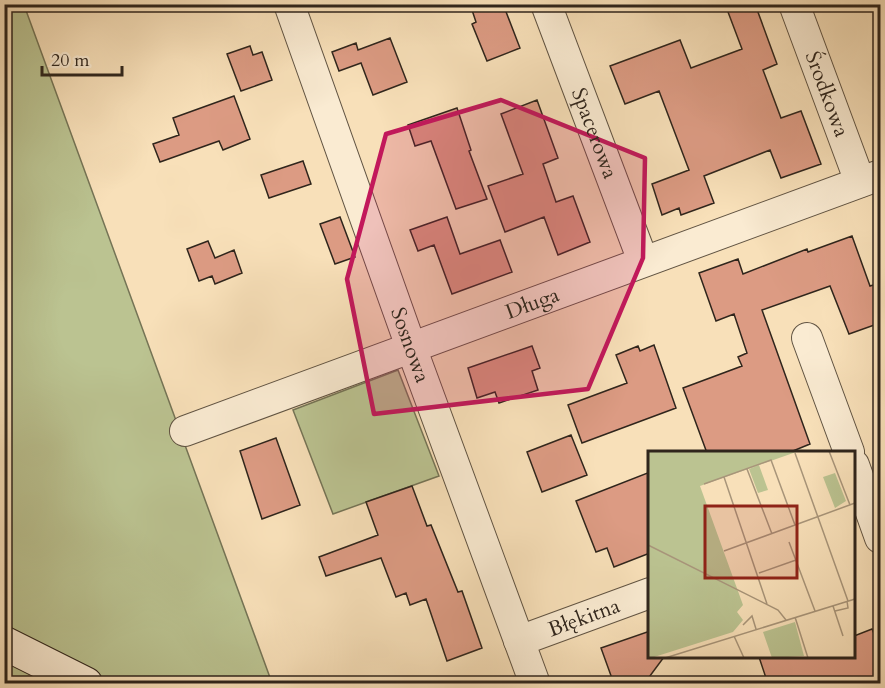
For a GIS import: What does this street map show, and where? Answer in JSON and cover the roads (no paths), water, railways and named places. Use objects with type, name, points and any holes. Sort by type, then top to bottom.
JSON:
[{"type":"street","name":"Sosnowa","points":[[289,4],[411,347],[535,684]]},
{"type":"street","name":"Spacerowa","points":[[546,4],[643,261]]},
{"type":"street","name":"Środkowa","points":[[794,4],[870,179]]},
{"type":"street","name":"Długa","points":[[185,431],[870,179]]},
{"type":"street","points":[[807,338],[848,451]]},
{"type":"street","points":[[855,469],[868,523]]},
{"type":"street","name":"Błękitna","points":[[519,641],[648,594]]},
{"type":"street","points":[[4,643],[86,684]]}]
